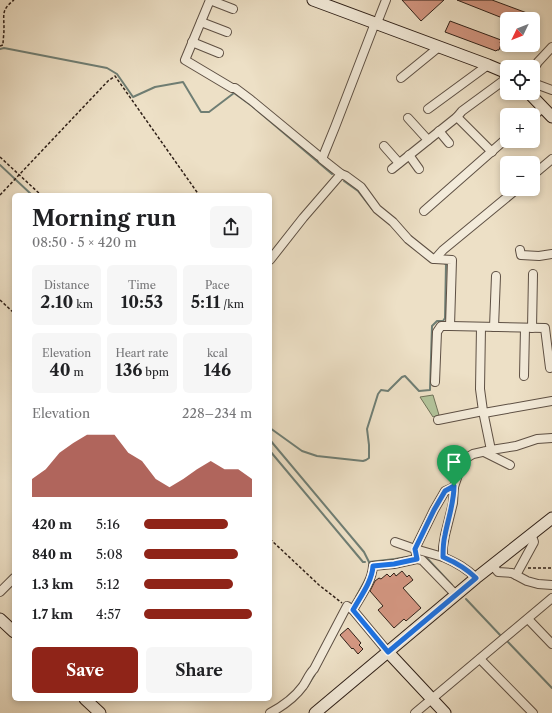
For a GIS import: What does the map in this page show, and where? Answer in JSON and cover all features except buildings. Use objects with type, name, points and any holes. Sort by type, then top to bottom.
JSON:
[{"type":"street","points":[[233,10],[210,0],[186,60],[232,88],[235,88],[319,156],[323,157],[322,159],[341,174],[362,187],[377,209],[393,222],[408,239],[433,258],[452,260],[450,326]]},
{"type":"street","points":[[313,0],[500,70]]},
{"type":"street","points":[[323,157],[386,0]]},
{"type":"street","points":[[201,22],[227,32]]},
{"type":"street","points":[[192,42],[219,53]]},
{"type":"street","points":[[401,78],[439,47]]},
{"type":"street","points":[[540,60],[552,47]]},
{"type":"street","points":[[428,109],[488,65]]},
{"type":"street","points":[[392,169],[457,117],[462,111],[500,83]]},
{"type":"street","points":[[540,86],[552,90]]},
{"type":"street","points":[[536,100],[552,117]]},
{"type":"street","points":[[457,117],[492,152]]},
{"type":"street","points":[[408,118],[428,140]]},
{"type":"street","points":[[439,131],[449,143]]},
{"type":"street","points":[[424,211],[500,145]]},
{"type":"street","points":[[384,146],[399,163]]},
{"type":"street","points":[[409,156],[419,168]]},
{"type":"street","points":[[540,169],[552,159]]},
{"type":"street","points":[[272,257],[303,218],[341,174]]},
{"type":"street","points":[[435,259],[443,250],[509,196]]},
{"type":"street","points":[[520,250],[521,255],[539,256],[552,254]]},
{"type":"street","points":[[524,376],[533,274]]},
{"type":"street","points":[[494,327],[496,276]]},
{"type":"street","points":[[435,382],[437,332],[441,326],[548,328],[550,368]]},
{"type":"street","points":[[481,327],[480,389],[488,451]]},
{"type":"street","points":[[438,420],[552,401]]},
{"type":"street","points":[[443,557],[445,535],[453,503],[454,486],[463,460],[473,454],[516,446],[537,439],[552,438]]},
{"type":"street","points":[[488,451],[510,465]]},
{"type":"street","points":[[416,554],[434,510],[445,491],[454,486]]},
{"type":"street","points":[[315,713],[476,578],[552,518]]},
{"type":"street","points":[[518,572],[534,542],[531,534]]},
{"type":"street","points":[[395,542],[416,554],[456,595]]},
{"type":"street","points":[[270,713],[288,701],[303,686],[350,608],[370,580],[373,566],[394,564],[416,554],[443,557],[469,570],[476,578]]},
{"type":"street","points":[[492,565],[498,572],[518,572]]},
{"type":"street","points":[[518,572],[527,580],[538,584],[552,585]]},
{"type":"street","points":[[0,592],[12,580]]},
{"type":"street","points":[[415,713],[552,598]]},
{"type":"street","points":[[350,608],[388,652],[446,713]]},
{"type":"street","points":[[0,619],[12,630]]},
{"type":"street","points":[[528,619],[552,644]]},
{"type":"street","points":[[480,659],[533,713]]},
{"type":"street","points":[[87,701],[100,713]]},
{"type":"path","points":[[0,46],[3,45],[3,17],[5,9],[14,0]]},
{"type":"path","points":[[0,196],[114,76],[199,193]]},
{"type":"path","points":[[0,157],[18,176],[39,193]]},
{"type":"path","points":[[0,300],[12,311]]},
{"type":"path","points":[[272,541],[320,585],[350,608]]},
{"type":"path","points":[[518,572],[552,568]]},
{"type":"green space","points":[[433,395],[439,415],[433,417],[420,397]]},
{"type":"waterway","points":[[0,49],[4,48],[107,68],[117,74],[133,97],[155,87],[183,82],[201,112],[209,112],[234,93],[252,106],[332,174]]},
{"type":"waterway","points":[[0,165],[30,193]]},
{"type":"waterway","points":[[344,181],[358,191],[372,209]]},
{"type":"waterway","points":[[272,429],[302,451],[317,456],[363,461],[369,458],[367,429],[378,394],[381,390],[388,391],[402,377],[405,376],[419,391],[430,390],[432,326],[437,321],[443,321],[445,318],[446,264],[444,263]]},
{"type":"waterway","points":[[272,442],[364,552],[370,567]]},
{"type":"waterway","points":[[272,453],[363,562],[365,562]]},
{"type":"waterway","points":[[369,562],[419,555],[425,556],[452,585]]},
{"type":"waterway","points":[[356,597],[368,575]]},
{"type":"waterway","points":[[466,599],[501,636]]},
{"type":"waterway","points":[[508,642],[552,688]]},
{"type":"waterway","points":[[307,687],[315,674]]},
{"type":"route","points":[[454,486],[453,503],[445,535],[443,557],[469,570],[476,578],[388,652],[353,610],[370,580],[373,566],[394,564],[417,559],[415,549],[434,510],[445,491],[454,486]]}]
